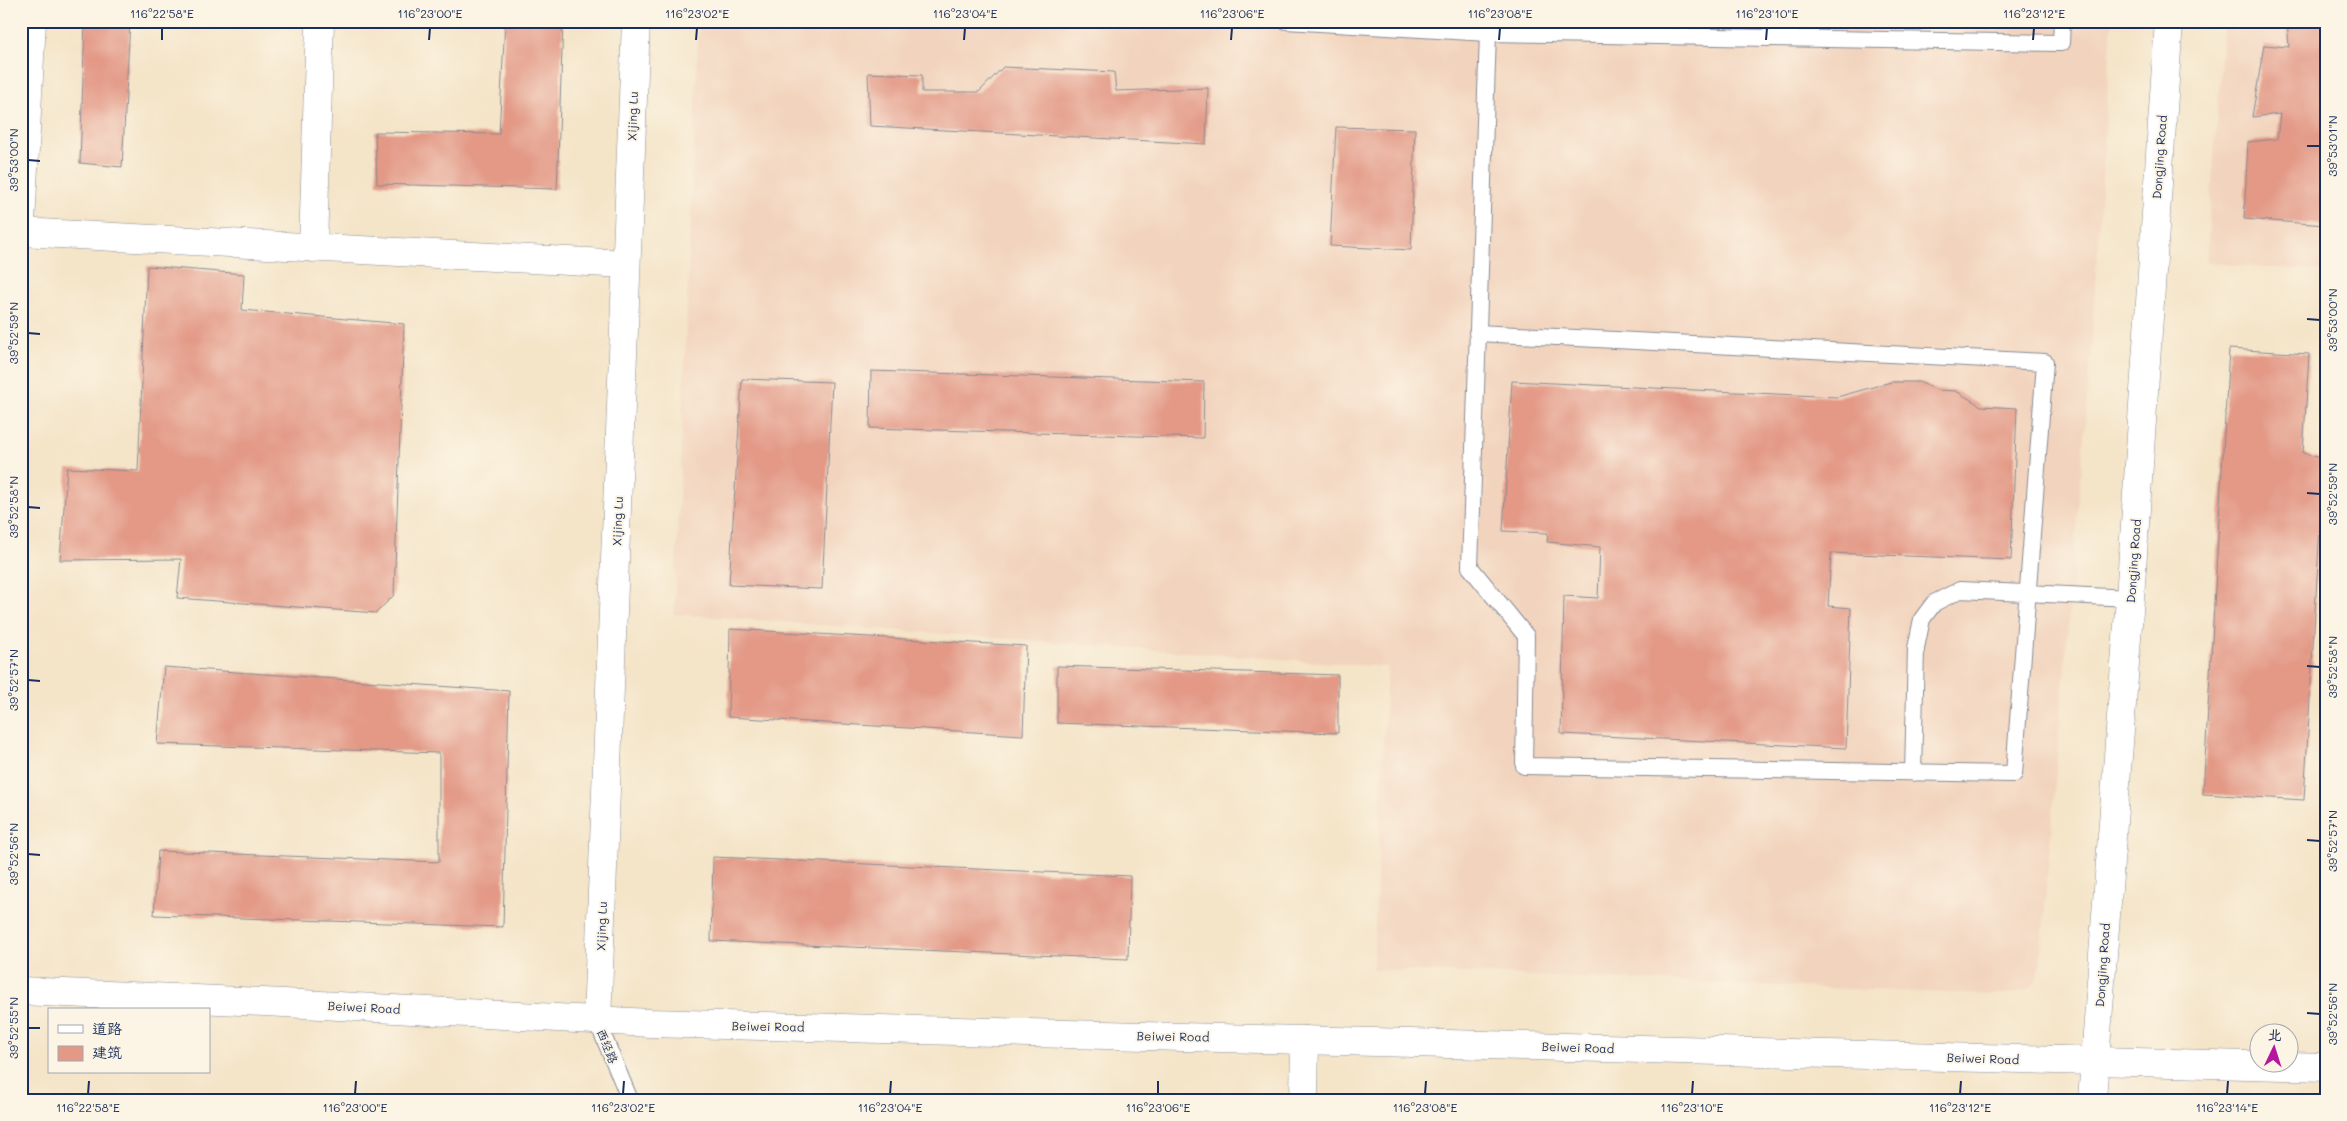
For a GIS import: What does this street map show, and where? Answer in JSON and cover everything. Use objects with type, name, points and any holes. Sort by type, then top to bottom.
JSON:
[{"type":"street","points":[[21,222],[32,21]]},
{"type":"street","points":[[313,248],[320,21]]},
{"type":"street","name":"Xijing Lu","points":[[597,1021],[636,21]]},
{"type":"street","name":"Dongjing Road","points":[[2092,1100],[2130,598],[2169,21]]},
{"type":"street","points":[[21,232],[626,264]]},
{"type":"street","name":"Beiwei Road","points":[[21,992],[274,1002],[597,1021],[2326,1067]]},
{"type":"street","points":[[1304,1100],[1305,1040]]},
{"type":"lane","points":[[1286,21],[2061,43],[2062,21]]},
{"type":"lane","points":[[1477,332],[2045,362],[2014,774],[1524,766],[1526,636],[1470,567],[1477,332],[1487,27]]},
{"type":"lane","points":[[1913,773],[1916,648],[1922,619],[1934,602],[1960,590],[2130,598]]},
{"type":"lane","name":"西经路","points":[[597,1021],[630,1100]]},
{"type":"shaded area","points":[[699,21],[2112,21],[2091,351],[2040,967],[2035,982],[2027,990],[1989,995],[1373,969],[1387,667],[674,614]]},
{"type":"shaded area","points":[[2224,21],[2326,21],[2326,271],[2206,263]]},
{"type":"building","points":[[85,21],[130,21],[122,167],[80,163]]},
{"type":"building","points":[[505,21],[563,21],[557,189],[377,184],[375,132],[499,134]]},
{"type":"building","points":[[2287,21],[2326,21],[2326,225],[2244,219],[2248,142],[2277,139],[2280,114],[2252,117],[2264,45],[2289,47]]},
{"type":"building","points":[[1003,67],[1114,72],[1116,91],[1208,88],[1206,144],[870,126],[868,73],[922,75],[922,92],[979,92]]},
{"type":"building","points":[[1336,127],[1415,129],[1411,250],[1330,246]]},
{"type":"building","points":[[147,266],[244,274],[242,310],[404,324],[394,595],[376,613],[177,598],[181,559],[60,560],[67,468],[138,471]]},
{"type":"building","points":[[2229,349],[2309,354],[2303,453],[2324,459],[2304,800],[2203,794]]},
{"type":"building","points":[[871,371],[1204,382],[1203,438],[870,428]]},
{"type":"building","points":[[742,379],[832,382],[822,589],[729,585]]},
{"type":"building","points":[[1512,381],[1837,397],[1891,382],[1919,382],[1937,390],[1956,391],[1981,406],[2017,408],[2011,560],[1831,553],[1828,606],[1851,608],[1846,748],[1561,734],[1564,596],[1598,598],[1600,547],[1547,542],[1548,533],[1503,531]]},
{"type":"building","points":[[730,629],[1026,646],[1023,735],[728,717]]},
{"type":"building","points":[[1057,666],[1338,675],[1338,733],[1057,723]]},
{"type":"building","points":[[164,667],[509,691],[503,927],[154,915],[158,851],[439,862],[439,753],[157,744]]},
{"type":"building","points":[[713,857],[1130,876],[1128,959],[711,941]]}]
